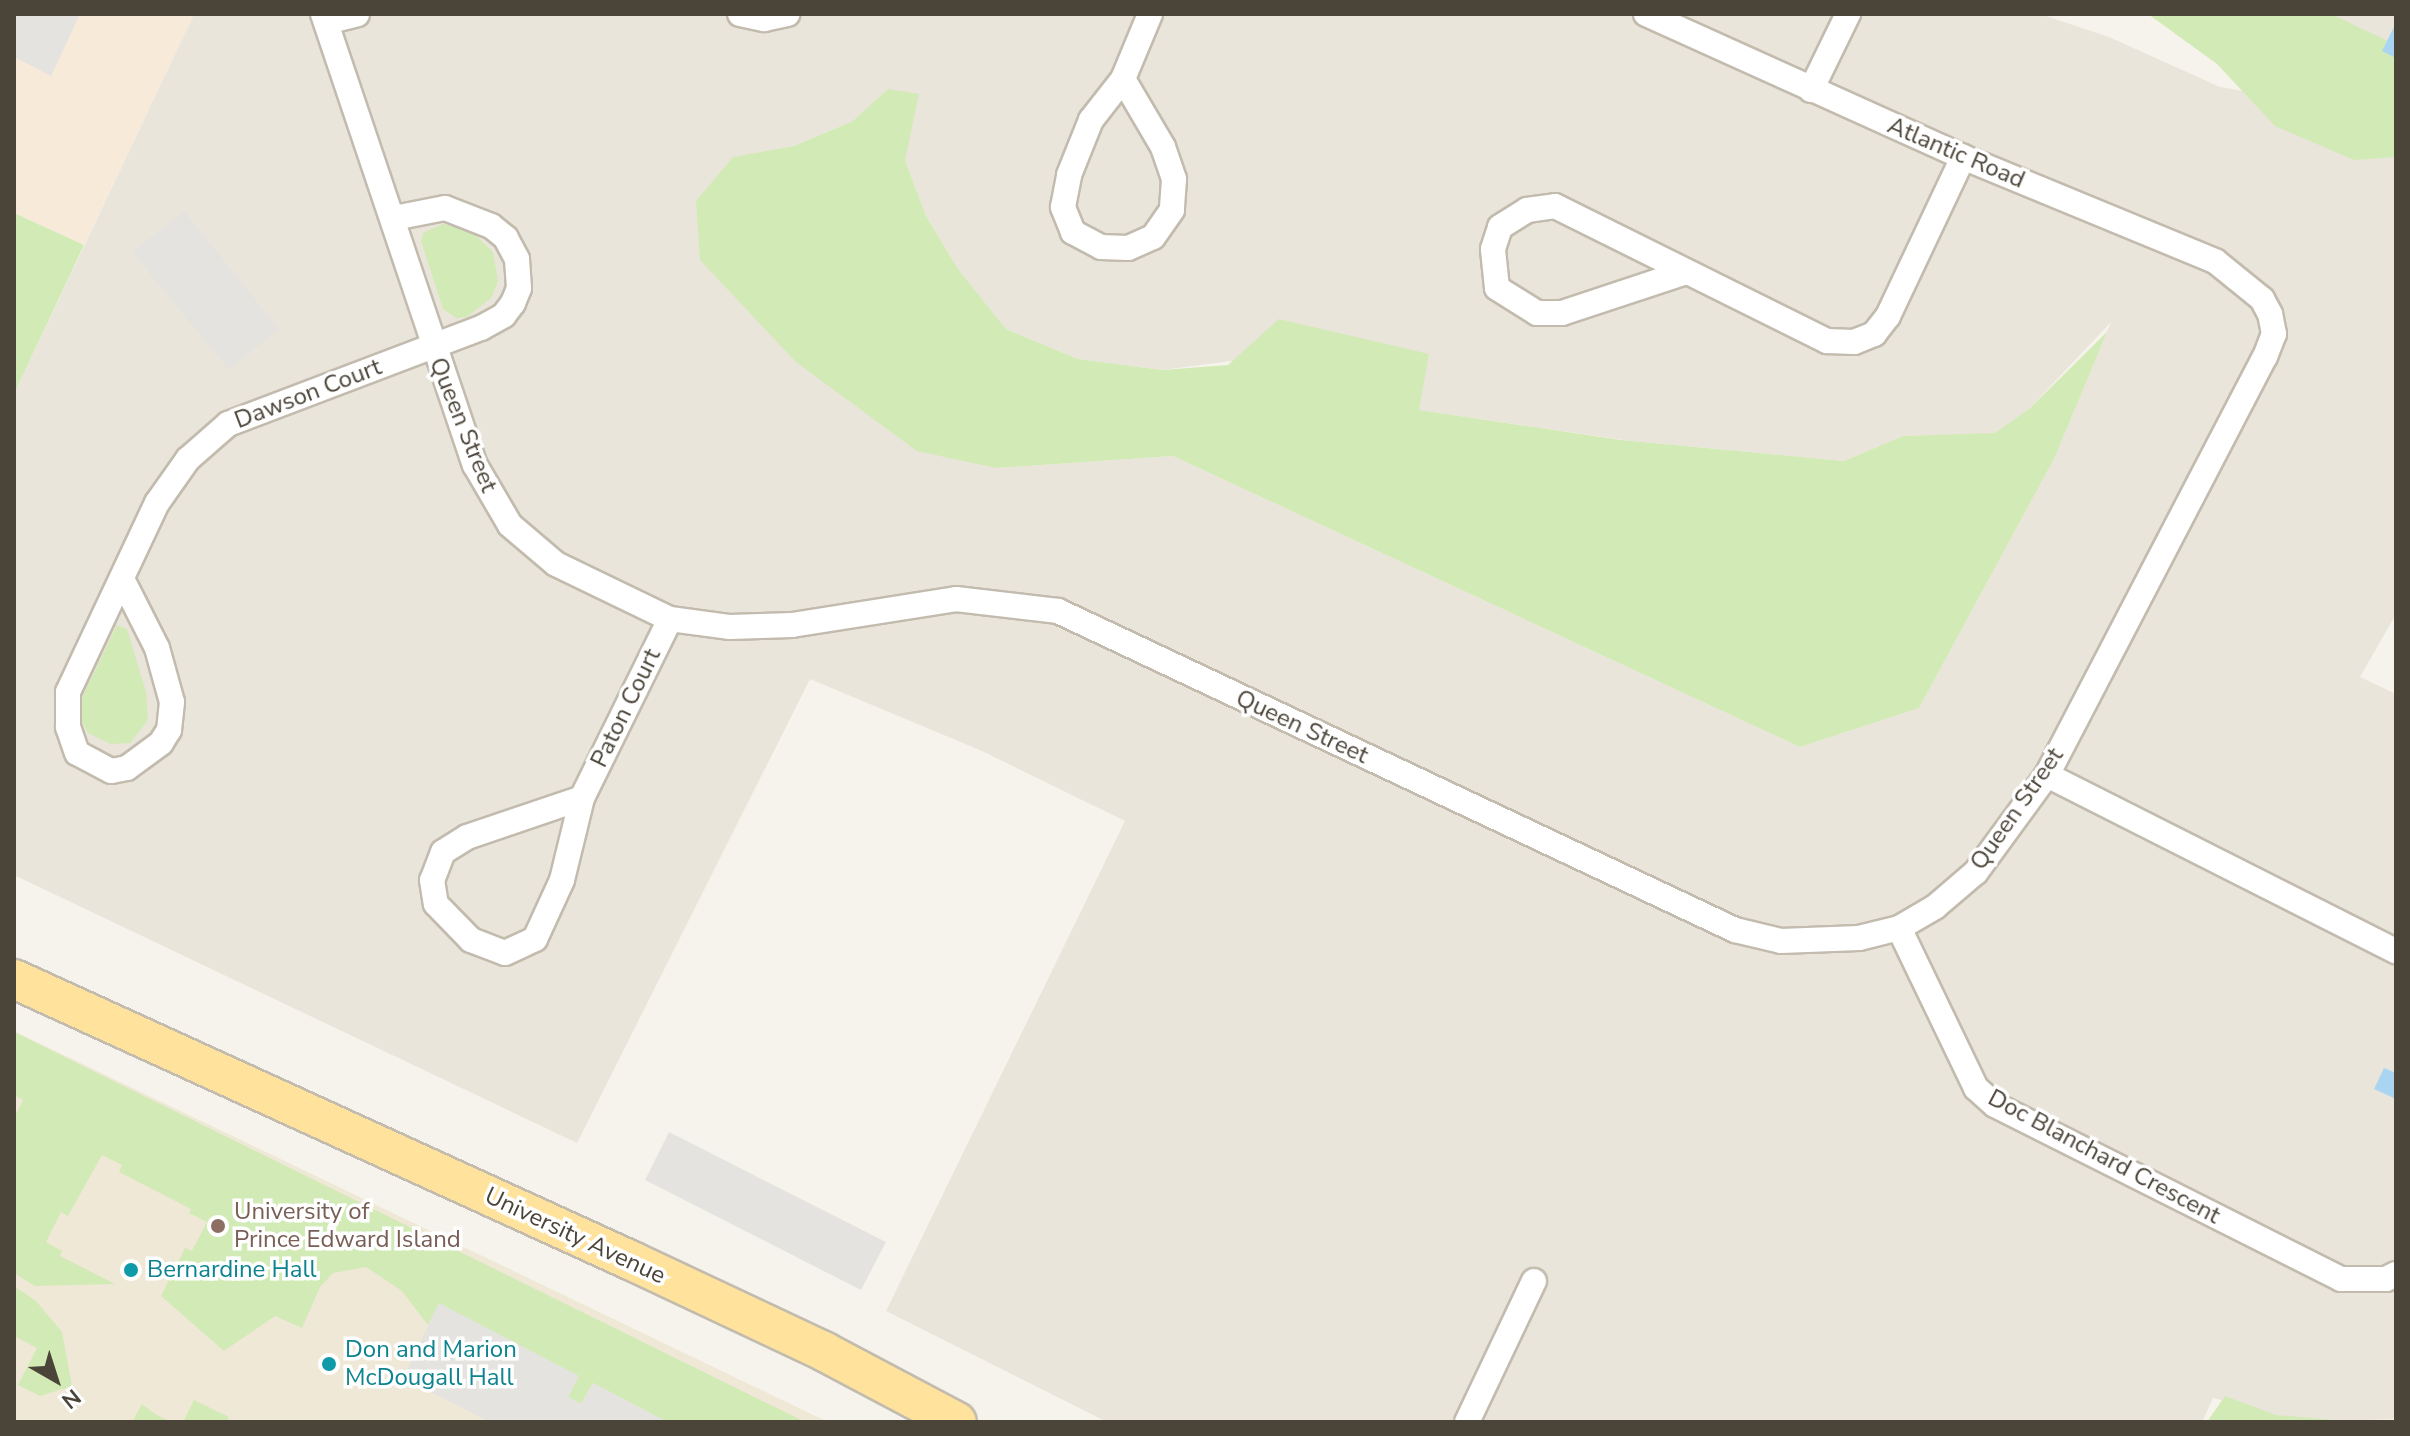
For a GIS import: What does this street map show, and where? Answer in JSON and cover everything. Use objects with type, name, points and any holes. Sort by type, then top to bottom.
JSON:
[{"type":"main road","name":"University Avenue","points":[[14,979],[632,1261],[825,1352],[957,1422]]},
{"type":"street","points":[[324,18],[357,14]]},
{"type":"street","points":[[740,14],[764,19],[787,14]]},
{"type":"street","points":[[1123,79],[1163,147],[1174,179],[1172,210],[1153,237],[1128,248],[1101,247],[1073,232],[1063,207],[1069,175],[1091,120],[1123,79],[1150,14]]},
{"type":"street","name":"Atlantic Road","points":[[1646,14],[1963,157],[2215,261],[2262,299]]},
{"type":"street","points":[[1811,90],[1848,14]]},
{"type":"street","name":"Queen Street","points":[[324,18],[394,218],[432,346],[475,465],[522,539],[556,564],[670,619],[730,627],[792,625],[956,599],[1058,611],[1735,930],[1781,941],[1824,941],[1899,928],[1935,907],[1976,872],[2047,775],[2265,357],[2274,334],[2262,299]]},
{"type":"street","points":[[1683,273],[1562,313],[1537,313],[1497,288],[1493,249],[1500,227],[1527,210],[1555,206],[1683,273],[1827,341],[1854,342],[1874,334],[1888,316],[1963,157]]},
{"type":"street","name":"Dawson Court","points":[[122,579],[157,648],[172,702],[169,730],[161,743],[127,768],[111,771],[77,753],[68,727],[68,692],[157,503],[209,436],[294,397],[432,346],[504,315],[519,288],[517,259],[506,238],[474,216],[445,208],[394,218]]},
{"type":"street","name":"Paton Court","points":[[582,798],[467,837],[443,852],[432,880],[436,904],[471,940],[505,953],[535,939],[562,880],[582,798],[670,619]]},
{"type":"street","points":[[2047,775],[2396,951]]},
{"type":"street","name":"Doc Blanchard Crescent","points":[[1899,928],[1976,1088],[1995,1105],[2341,1279],[2386,1279],[2396,1274]]},
{"type":"street","points":[[1467,1422],[1534,1281]]},
{"type":"shaded area","points":[[14,14],[194,14],[84,245],[14,213]]},
{"type":"shaded area","points":[[14,14],[80,14],[51,76],[14,57]]},
{"type":"shaded area","points":[[194,14],[2040,14],[2109,37],[2220,87],[2396,117],[2396,614],[2360,677],[2396,694],[2396,1419],[2303,1422],[2213,1398],[2202,1422],[1107,1422],[886,1311],[1125,821],[982,751],[810,679],[577,1143],[14,875],[14,394]],"holes":[[[853,121],[905,160],[926,216],[958,269],[1006,329],[1078,359],[1162,370],[1369,343],[1429,354],[1418,410],[1631,441],[1844,461],[1903,436],[1995,434],[2029,409],[2111,322],[2055,457],[1919,708],[1800,747],[1173,456],[996,468],[733,158],[794,146]]]},
{"type":"shaded area","points":[[2281,14],[2396,14],[2396,69]]},
{"type":"shaded area","points":[[184,211],[279,329],[229,370],[132,252]]},
{"type":"shaded area","name":"University of Prince Edward Island","points":[[14,1031],[828,1422],[14,1422]]},
{"type":"shaded area","points":[[669,1132],[886,1242],[861,1290],[645,1180]]},
{"type":"shaded area","points":[[439,1303],[579,1376],[568,1397],[581,1404],[593,1383],[667,1422],[490,1422],[403,1378]]},
{"type":"green space","points":[[2148,14],[2331,14],[2396,45],[2396,157],[2354,160],[2275,126],[2217,64]]},
{"type":"green space","points":[[888,89],[919,94],[905,160],[926,216],[958,269],[1006,329],[1078,359],[1162,370],[1228,365],[1279,319],[1429,354],[1419,410],[1621,440],[1844,461],[1903,436],[1995,433],[2029,409],[2107,332],[2055,457],[1919,708],[1800,747],[1173,456],[996,468],[917,451],[796,362],[700,260],[696,201],[733,157],[794,146],[853,121]]},
{"type":"green space","points":[[14,213],[84,245],[14,394]]},
{"type":"green space","points":[[443,224],[470,230],[493,252],[498,281],[492,297],[467,317],[456,318],[443,309],[421,241],[423,233]]},
{"type":"green space","points":[[117,625],[127,629],[146,692],[148,720],[130,743],[111,744],[88,733],[76,710]]},
{"type":"green space","points":[[14,1032],[805,1422],[667,1422],[593,1383],[581,1404],[568,1397],[578,1376],[439,1304],[428,1325],[402,1291],[366,1267],[333,1273],[320,1287],[302,1328],[275,1316],[224,1351],[161,1296],[185,1248],[192,1251],[207,1222],[189,1213],[191,1209],[119,1172],[122,1165],[102,1155],[68,1216],[61,1212],[46,1242],[62,1251],[60,1256],[115,1284],[35,1286],[14,1273],[14,1118],[23,1100],[14,1095]]},
{"type":"green space","points":[[14,1286],[36,1301],[62,1332],[72,1386],[40,1396],[18,1385],[37,1348],[14,1336]]},
{"type":"green space","points":[[2225,1396],[2276,1415],[2358,1422],[2207,1422]]},
{"type":"green space","points":[[194,1400],[229,1417],[226,1422],[183,1422]]},
{"type":"green space","points":[[142,1404],[155,1414],[171,1422],[132,1422]]},
{"type":"water","points":[[2396,26],[2396,58],[2382,51]]},
{"type":"water","points":[[2384,1068],[2396,1073],[2396,1099],[2374,1089]]},
{"type":"place","name":"University of Prince Edward Island","points":[[218,1226]]},
{"type":"place","name":"Bernardine Hall","points":[[131,1270]]},
{"type":"place","name":"Don and Marion McDougall Hall","points":[[329,1364]]}]
